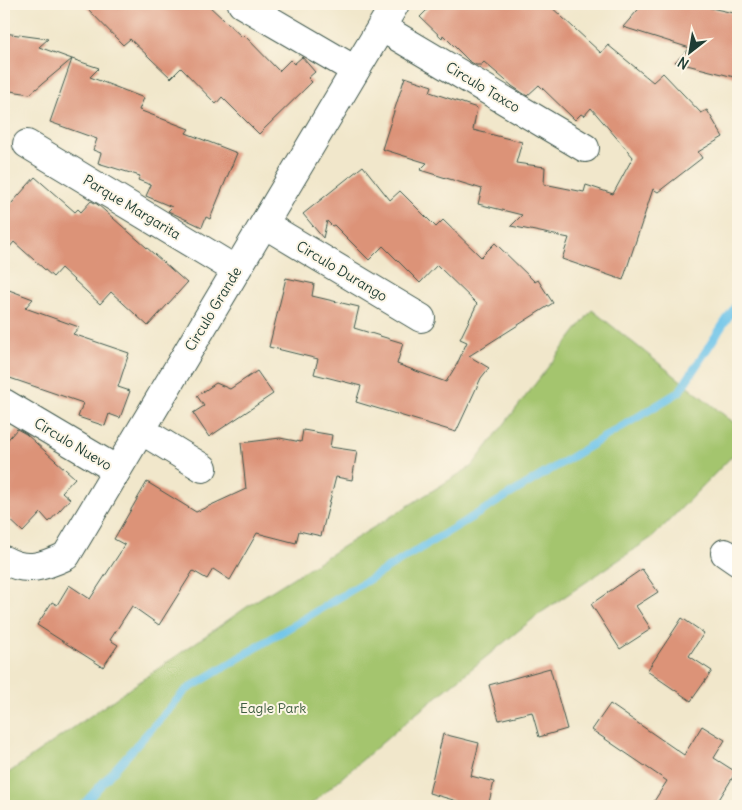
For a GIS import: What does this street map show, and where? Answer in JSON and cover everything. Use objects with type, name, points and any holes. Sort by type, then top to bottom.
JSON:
[{"type":"street","points":[[242,4],[355,70]]},
{"type":"street","name":"Circulo Grande","points":[[4,560],[16,567],[38,568],[66,556],[395,4]]},
{"type":"street","name":"Circulo Taxco","points":[[381,27],[585,148]]},
{"type":"street","name":"Parque Margarita","points":[[27,144],[236,270]]},
{"type":"street","name":"Circulo Durango","points":[[264,224],[421,318]]},
{"type":"street","name":"Circulo Nuevo","points":[[4,403],[117,470]]},
{"type":"street","points":[[141,430],[204,468]]},
{"type":"green space","name":"Eagle Park","points":[[592,310],[738,426],[738,450],[654,536],[539,614],[412,717],[309,806],[4,806],[4,776],[254,602],[472,466]]},
{"type":"building","points":[[83,4],[207,4],[242,37],[244,35],[279,71],[290,60],[294,64],[302,57],[315,72],[308,78],[312,82],[259,134],[222,97],[216,104],[181,68],[171,78],[130,39],[123,45]]},
{"type":"building","points":[[433,4],[548,4],[601,53],[608,45],[653,82],[663,73],[701,113],[707,110],[723,137],[698,152],[702,158],[658,192],[653,189],[623,280],[562,259],[569,238],[511,226],[522,215],[478,204],[482,189],[420,170],[427,163],[382,149],[405,77],[432,86],[430,92],[477,108],[473,130],[522,142],[516,163],[545,167],[544,184],[584,192],[586,185],[613,194],[633,157],[591,108],[584,116],[581,114],[575,120],[539,85],[527,96],[484,62],[481,65],[476,65],[469,61],[443,35],[442,38],[420,17]]},
{"type":"building","points":[[643,4],[693,4],[738,14],[738,78],[675,62],[690,48],[623,27]]},
{"type":"building","points":[[4,33],[48,39],[39,47],[72,59],[30,94],[4,90]]},
{"type":"building","points":[[72,59],[99,68],[90,77],[144,98],[139,110],[189,129],[186,133],[237,153],[210,219],[206,217],[202,227],[168,211],[172,207],[146,196],[151,185],[138,180],[140,176],[98,163],[101,153],[93,150],[97,139],[50,122]]},
{"type":"building","points":[[363,166],[390,200],[400,191],[436,227],[443,220],[481,257],[495,243],[535,282],[538,280],[553,303],[469,356],[489,368],[481,378],[456,432],[356,402],[361,386],[314,374],[318,359],[269,347],[286,278],[314,284],[312,296],[359,307],[354,328],[403,343],[397,364],[446,382],[457,364],[467,342],[460,339],[477,304],[437,265],[420,283],[383,246],[369,260],[334,225],[332,226],[327,221],[323,238],[303,214]]},
{"type":"building","points":[[35,177],[75,212],[78,209],[81,212],[91,201],[97,204],[187,283],[148,326],[111,292],[100,304],[61,268],[53,277],[14,242],[4,254],[4,212]]},
{"type":"building","points":[[9,290],[33,299],[25,308],[79,327],[73,334],[129,353],[118,387],[130,391],[120,418],[109,414],[105,426],[78,417],[83,403],[4,376],[4,300]]},
{"type":"building","points":[[257,371],[273,394],[209,437],[193,413],[204,406],[197,396],[216,383],[230,389]]},
{"type":"building","points":[[17,429],[26,434],[75,478],[62,492],[70,499],[49,522],[41,513],[23,532],[4,514],[4,444]]},
{"type":"building","points":[[303,430],[332,435],[330,447],[357,451],[352,480],[336,477],[321,536],[299,531],[296,543],[257,533],[230,580],[213,569],[207,579],[193,571],[159,625],[132,606],[110,640],[118,645],[103,667],[37,625],[52,602],[57,605],[69,585],[90,599],[125,545],[114,539],[147,482],[196,512],[246,489],[241,443],[280,438],[301,442]]},
{"type":"building","points":[[642,569],[658,592],[636,606],[651,629],[620,649],[591,604]]},
{"type":"building","points":[[682,618],[704,633],[689,656],[712,671],[691,701],[647,671]]},
{"type":"building","points":[[550,668],[567,729],[539,737],[532,712],[499,720],[489,685]]},
{"type":"building","points":[[610,704],[684,755],[702,726],[725,740],[714,758],[736,772],[715,806],[651,806],[667,781],[592,730]]},
{"type":"building","points":[[443,734],[479,743],[471,776],[494,782],[488,806],[474,806],[429,793]]},
{"type":"waterway","points":[[82,806],[186,690],[679,392],[738,302]]}]
